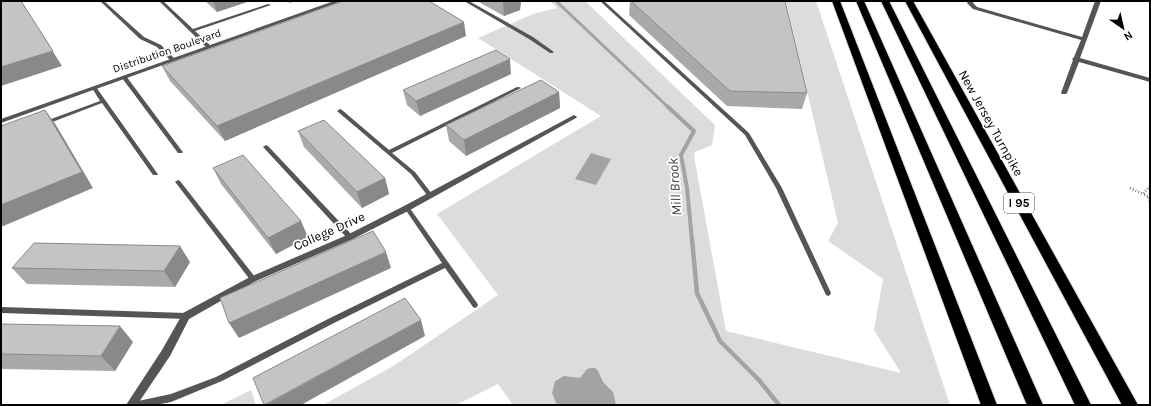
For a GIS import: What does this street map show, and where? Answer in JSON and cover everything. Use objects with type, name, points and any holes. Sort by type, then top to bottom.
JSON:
[{"type":"highway","points":[[836,1],[989,405]]},
{"type":"highway","points":[[860,1],[1035,405]]},
{"type":"highway","name":"I 95","points":[[884,1],[1083,405]]},
{"type":"highway","name":"New Jersey Turnpike","points":[[908,1],[1130,405]]},
{"type":"street","name":"Distribution Boulevard","points":[[1,120],[339,1]]},
{"type":"street","points":[[971,1],[970,3],[975,8],[983,11],[1083,39]]},
{"type":"street","points":[[1064,93],[1075,59],[1098,1]]},
{"type":"street","points":[[1075,59],[1150,80]]},
{"type":"street","name":"College Drive","points":[[186,316],[253,279],[350,236],[407,208],[430,194],[574,117]]},
{"type":"street","points":[[130,405],[166,353],[186,316]]},
{"type":"lane","points":[[102,1],[142,38],[159,46],[173,60]]},
{"type":"lane","points":[[161,1],[209,47]]},
{"type":"lane","points":[[466,1],[531,38],[552,52]]},
{"type":"lane","points":[[602,1],[747,134],[779,188],[828,294]]},
{"type":"lane","points":[[192,31],[269,5]]},
{"type":"lane","points":[[124,77],[180,152]]},
{"type":"lane","points":[[94,88],[155,174]]},
{"type":"lane","points":[[389,152],[519,88]]},
{"type":"lane","points":[[38,125],[104,101]]},
{"type":"lane","points":[[340,111],[413,173],[430,194]]},
{"type":"lane","points":[[266,147],[350,236]]},
{"type":"lane","points":[[178,182],[253,279]]},
{"type":"lane","points":[[407,208],[475,305]]},
{"type":"lane","points":[[138,405],[171,398],[219,379],[331,321],[447,264]]},
{"type":"lane","points":[[1,310],[186,316]]},
{"type":"path","points":[[1143,194],[1150,186]]},
{"type":"path","points":[[1130,188],[1149,197],[1148,199],[1150,201]]},
{"type":"shaded area","points":[[550,1],[585,1],[715,125],[712,145],[695,152],[694,156],[726,331],[901,373],[874,330],[883,279],[828,241],[838,223],[786,1],[816,1],[950,405],[513,405],[498,384],[456,405],[323,405],[395,365],[498,295],[437,214],[601,116],[478,38],[533,14],[557,8]]},
{"type":"shaded area","points":[[591,153],[611,159],[596,185],[575,179]]},
{"type":"shaded area","points":[[595,368],[598,371],[603,382],[613,392],[616,405],[557,405],[552,393],[555,381],[564,376],[580,378],[587,369]]},
{"type":"shaded area","points":[[251,390],[256,405],[221,405]]},
{"type":"building","points":[[1,1],[21,1],[53,51],[1,67]]},
{"type":"building","points":[[343,1],[429,1],[464,22],[217,126],[162,66]]},
{"type":"building","points":[[631,1],[785,1],[807,93],[730,91]]},
{"type":"building","points":[[496,50],[510,59],[416,101],[403,90]]},
{"type":"building","points":[[541,80],[559,92],[464,140],[446,125]]},
{"type":"building","points":[[45,110],[82,172],[1,205],[1,126]]},
{"type":"building","points":[[324,120],[385,178],[357,192],[298,131]]},
{"type":"building","points":[[243,155],[301,221],[268,238],[213,168]]},
{"type":"building","points":[[373,231],[386,252],[229,323],[220,298]]},
{"type":"building","points":[[34,243],[180,246],[164,271],[12,268]]},
{"type":"building","points":[[405,298],[421,320],[264,405],[253,378]]},
{"type":"building","points":[[1,324],[120,326],[101,356],[1,354]]},
{"type":"waterway","name":"Mill Brook","points":[[556,1],[668,107]]},
{"type":"waterway","name":"Mill Brook","points":[[667,106],[694,131],[681,155],[687,188],[692,240]]},
{"type":"waterway","name":"Mill Brook","points":[[692,239],[697,293],[720,341],[759,380],[779,405]]}]
